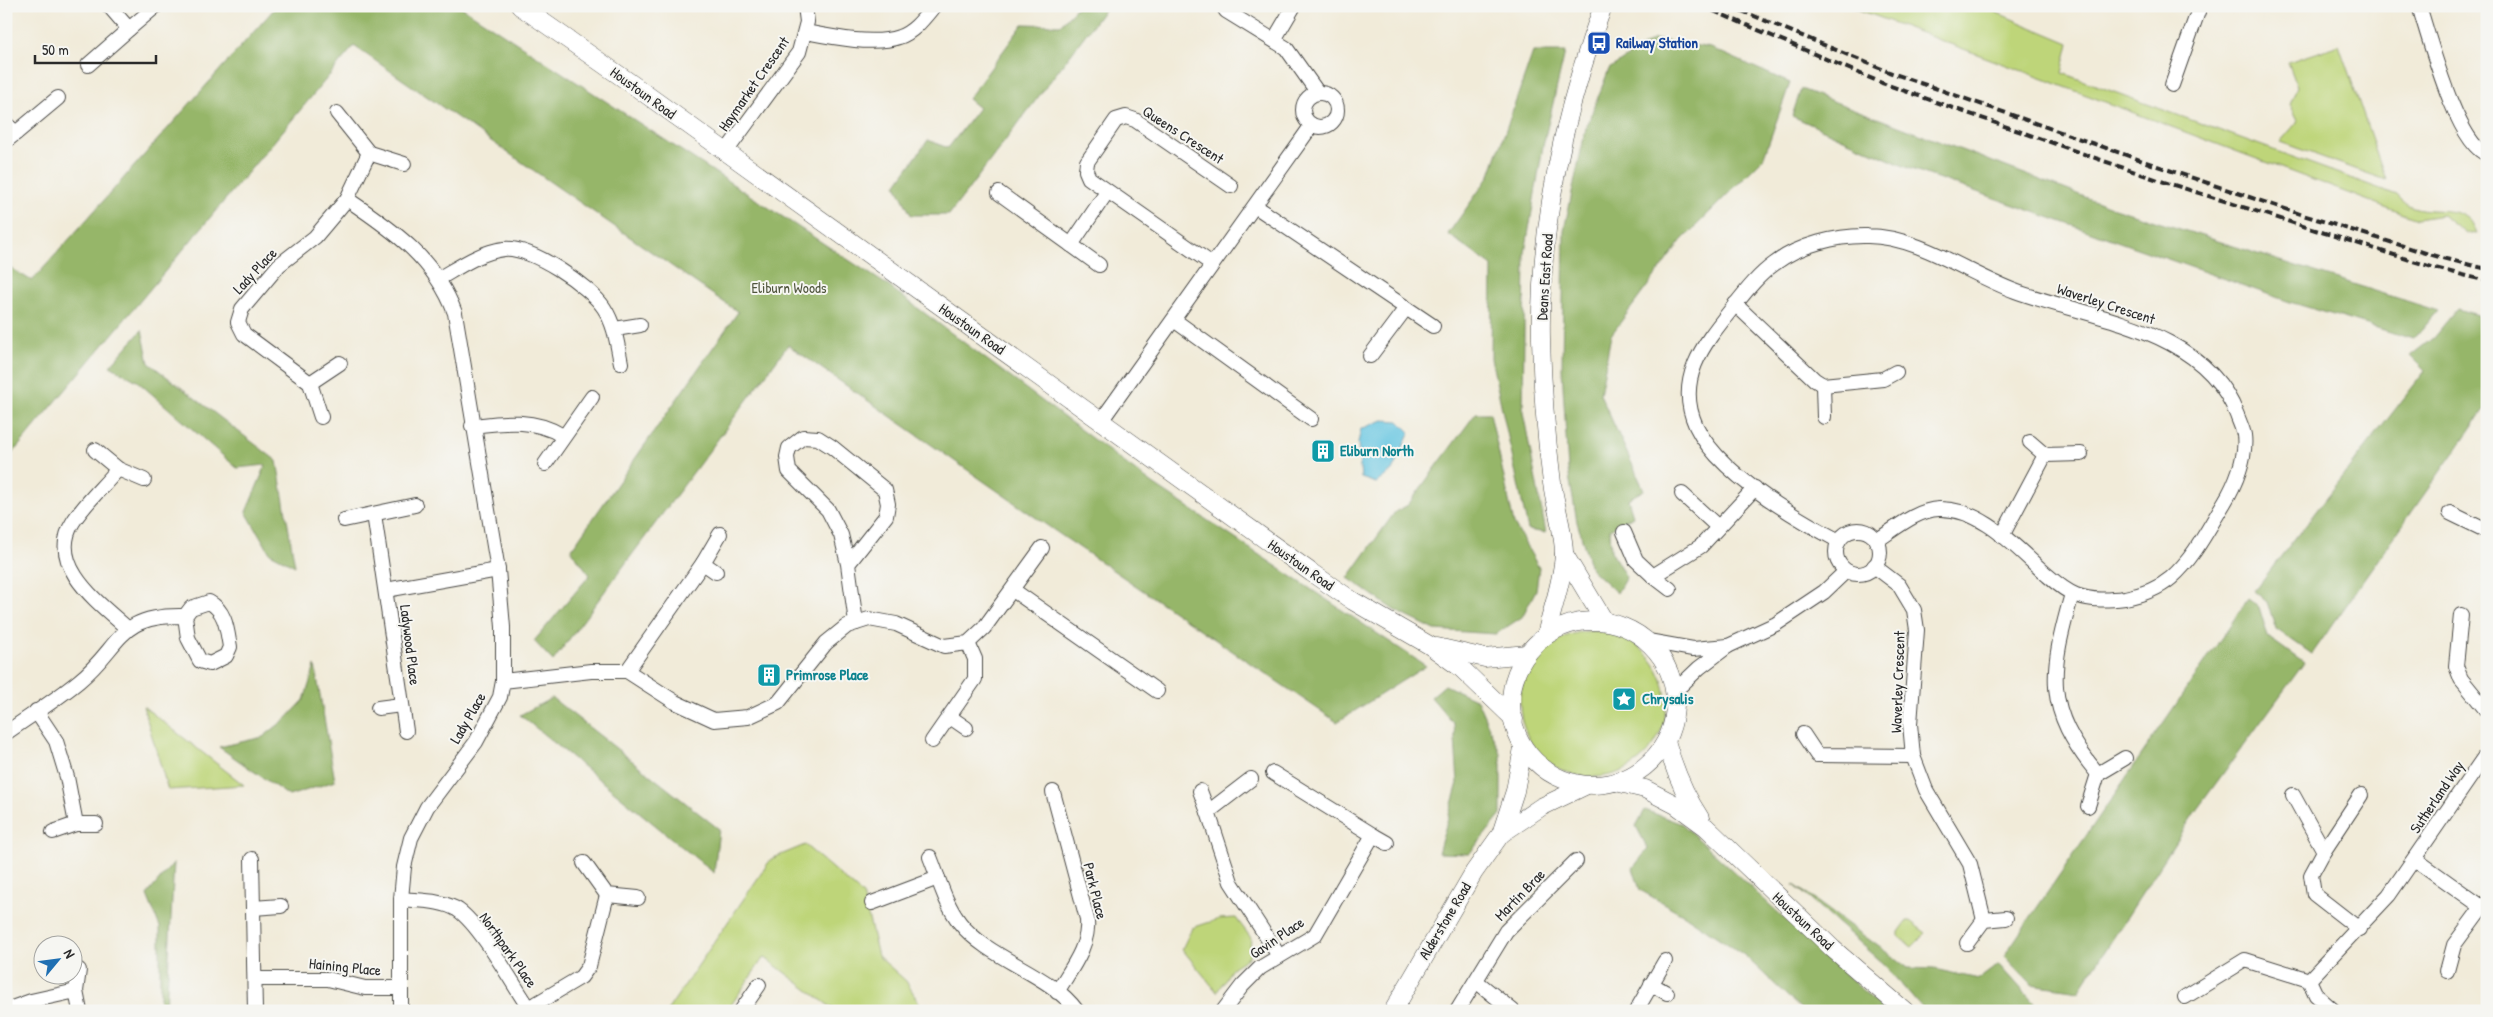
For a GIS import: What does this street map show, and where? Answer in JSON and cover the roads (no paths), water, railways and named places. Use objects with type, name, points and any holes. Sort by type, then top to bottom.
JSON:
[{"type":"street","points":[[109,6],[130,29]]},
{"type":"street","points":[[88,66],[156,6]]},
{"type":"street","name":"Houstoun Road","points":[[520,6],[629,82],[725,153],[1344,595],[1429,645],[1461,668],[1514,719]]},
{"type":"street","name":"Haymarket Crescent","points":[[725,153],[799,52],[805,32],[805,6]]},
{"type":"street","name":"Haymarket Crescent","points":[[805,32],[846,40],[899,37],[918,25],[934,6]]},
{"type":"street","points":[[1223,6],[1226,11],[1286,48],[1318,93]]},
{"type":"street","points":[[1274,40],[1294,6]]},
{"type":"street","name":"Deans East Road","points":[[1603,6],[1575,91],[1560,150],[1544,278],[1541,337],[1544,404],[1552,482],[1564,554],[1603,619]]},
{"type":"street","points":[[2172,85],[2200,6]]},
{"type":"street","points":[[2419,6],[2455,114],[2464,133],[2478,151],[2487,154]]},
{"type":"street","points":[[1304,104],[1311,95],[1318,93],[1329,95],[1334,100],[1337,116],[1326,126],[1312,124],[1305,118],[1304,104],[1308,78]]},
{"type":"street","points":[[9,133],[58,98]]},
{"type":"street","points":[[337,113],[369,153],[404,164]]},
{"type":"street","name":"Queens Crescent","points":[[1212,264],[1089,178],[1087,162],[1116,120],[1126,117],[1135,120],[1230,186]]},
{"type":"street","points":[[1101,421],[1312,124]]},
{"type":"street","name":"Lady Place","points":[[310,383],[244,334],[238,322],[242,309],[279,266],[315,237],[347,199],[369,153]]},
{"type":"street","points":[[1071,245],[1108,192]]},
{"type":"street","points":[[999,193],[1099,265]]},
{"type":"street","name":"Lady Place","points":[[347,199],[397,233],[438,279],[447,293],[455,313],[472,426],[498,570],[503,627],[503,681],[500,697],[476,742],[428,807],[411,838],[404,867],[401,899],[401,1011]]},
{"type":"street","points":[[1255,206],[1433,326]]},
{"type":"street","name":"Waverley Crescent","points":[[1839,541],[1792,516],[1755,488],[1707,443],[1696,427],[1689,407],[1688,388],[1692,366],[1701,348],[1735,304],[1775,262],[1808,246],[1838,239],[1867,236],[1907,243],[1998,285],[2040,300],[2121,323],[2158,338],[2189,355],[2214,374],[2233,406],[2244,435],[2241,461],[2230,492],[2193,553],[2170,579],[2149,591],[2112,600],[2093,600],[2072,594],[2002,536],[1979,520],[1958,512],[1938,509],[1918,514],[1876,541]]},
{"type":"street","points":[[438,279],[486,253],[506,248],[526,252],[546,261],[581,286],[604,307],[615,329],[620,363]]},
{"type":"street","points":[[1735,304],[1815,380],[1823,385],[1883,379],[1896,372]]},
{"type":"street","points":[[1370,356],[1406,308]]},
{"type":"street","points":[[1174,320],[1311,419]]},
{"type":"street","points":[[615,329],[640,325]]},
{"type":"street","points":[[321,417],[310,383],[340,363]]},
{"type":"street","points":[[1823,385],[1824,417]]},
{"type":"street","points":[[545,464],[592,397]]},
{"type":"street","points":[[472,426],[524,422],[553,429],[563,436]]},
{"type":"street","points":[[848,564],[886,516],[888,504],[885,490],[825,442],[818,438],[803,437],[789,448],[786,457],[789,471],[828,510],[840,535],[848,564],[856,623]]},
{"type":"street","points":[[2030,442],[2045,455],[2081,454]]},
{"type":"street","points":[[94,450],[118,469],[144,480]]},
{"type":"street","points":[[2002,536],[2045,455]]},
{"type":"street","points":[[118,469],[73,522],[66,540],[68,564],[79,582],[127,628]]},
{"type":"street","points":[[1653,576],[1701,546],[1755,488]]},
{"type":"street","points":[[1682,494],[1718,527]]},
{"type":"street","points":[[344,520],[415,505]]},
{"type":"street","points":[[2450,513],[2487,531]]},
{"type":"street","name":"Ladywood Place","points":[[374,514],[406,731]]},
{"type":"street","points":[[1860,530],[1873,535],[1880,550],[1874,566],[1861,574],[1846,571],[1836,558],[1839,541],[1844,534],[1860,530]]},
{"type":"street","points":[[1624,532],[1636,560],[1670,589]]},
{"type":"street","points":[[627,671],[703,563],[720,534]]},
{"type":"street","points":[[503,681],[591,671],[627,671],[675,702],[714,720],[748,717],[778,702],[826,643],[847,626],[869,619],[896,624],[944,646],[968,643],[984,628],[1042,548]]},
{"type":"street","name":"Deans East Road","points":[[1546,635],[1564,554]]},
{"type":"street","points":[[703,563],[716,572]]},
{"type":"street","name":"Waverley Crescent","points":[[1874,566],[1899,585],[1914,610],[1917,630],[1910,724],[1913,756],[1926,790],[1970,864],[1984,920]]},
{"type":"street","name":"Ladywood Place","points":[[386,590],[498,570]]},
{"type":"street","points":[[1675,691],[1699,668],[1728,646],[1776,624],[1824,592],[1846,571]]},
{"type":"street","points":[[1013,590],[1157,691]]},
{"type":"street","points":[[2072,594],[2060,634],[2054,676],[2057,699],[2063,720],[2078,749],[2098,774]]},
{"type":"street","points":[[6,733],[80,681],[127,628],[147,619],[163,615],[184,616]]},
{"type":"street","points":[[2461,615],[2456,666],[2461,679],[2487,711]]},
{"type":"street","points":[[1648,641],[1666,664],[1675,691],[1674,719],[1666,741],[1653,760],[1638,772],[1616,782],[1585,786],[1566,781],[1545,769],[1523,748],[1511,706],[1513,686],[1527,654],[1546,635],[1579,621],[1603,619],[1622,626],[1648,641],[1693,649],[1728,646]]},
{"type":"street","points":[[932,741],[976,680],[975,659],[968,643]]},
{"type":"street","name":"Houstoun Road","points":[[1429,645],[1486,658],[1527,654]]},
{"type":"street","name":"Ladywood Place","points":[[378,708],[401,705]]},
{"type":"street","points":[[36,711],[56,742],[67,777],[76,824]]},
{"type":"street","points":[[950,717],[966,728]]},
{"type":"street","name":"Waverley Crescent","points":[[1803,734],[1817,755],[1913,756]]},
{"type":"street","name":"Houstoun Road","points":[[1666,741],[1674,769],[1685,794],[1706,827]]},
{"type":"street","name":"Alderstone Road","points":[[1393,1011],[1474,872],[1501,834],[1514,791],[1523,748]]},
{"type":"street","name":"Sutherland Way","points":[[2309,980],[2389,895],[2487,753]]},
{"type":"street","points":[[2088,806],[2098,774],[2125,758]]},
{"type":"street","points":[[1273,773],[1387,843]]},
{"type":"street","points":[[1208,812],[1251,779]]},
{"type":"street","name":"Houstoun Road","points":[[1616,782],[1645,789],[1676,805],[1706,827],[1833,949],[1905,1011]]},
{"type":"street","name":"Alderstone Road","points":[[1501,834],[1542,807],[1585,786]]},
{"type":"street","points":[[1200,791],[1231,882],[1280,956]]},
{"type":"street","name":"Park Place","points":[[1053,792],[1087,919],[1088,933],[1084,945],[1057,992]]},
{"type":"street","points":[[2293,795],[2324,851]]},
{"type":"street","points":[[2359,929],[2314,894],[2311,875],[2324,851],[2361,795]]},
{"type":"street","points":[[53,832],[76,824],[96,824]]},
{"type":"street","name":"Gavin Place","points":[[1223,1011],[1242,986],[1260,968],[1315,935],[1373,835]]},
{"type":"street","points":[[930,856],[948,905],[961,924],[972,935],[1057,992],[1071,1003],[1077,1011]]},
{"type":"street","points":[[252,858],[256,979],[255,1011]]},
{"type":"street","points":[[2415,859],[2482,907],[2454,945],[2447,971]]},
{"type":"street","name":"Martin Brae","points":[[1456,1011],[1506,931],[1576,861]]},
{"type":"street","points":[[584,863],[607,894],[638,898]]},
{"type":"street","points":[[872,904],[938,878]]},
{"type":"street","name":"Northpark Place","points":[[401,899],[439,904],[458,910],[476,928],[530,1009],[581,977],[589,966],[607,894]]},
{"type":"street","points":[[253,908],[281,906]]},
{"type":"street","points":[[1967,943],[1984,920],[2006,918]]},
{"type":"street","points":[[2185,997],[2245,960],[2309,980],[2316,995],[2334,1011]]},
{"type":"street","points":[[1636,1011],[1665,961]]},
{"type":"street","name":"Haining Place","points":[[256,979],[328,978],[365,988],[401,988]]},
{"type":"street","points":[[1476,981],[1513,1011]]},
{"type":"street","points":[[77,984],[76,992],[80,1011]]},
{"type":"street","points":[[1651,984],[1667,993]]},
{"type":"street","points":[[741,1011],[759,985]]},
{"type":"street","points":[[6,1010],[32,1001],[76,992]]},
{"type":"water","points":[[1383,420],[1399,421],[1410,432],[1392,471],[1376,483],[1361,478],[1358,443],[1361,429]]},
{"type":"railway","points":[[1702,6],[1882,83],[2158,180],[2435,268],[2487,281]]},
{"type":"railway","points":[[1730,6],[1889,72],[2166,169],[2303,215],[2442,258],[2487,269]]},
{"type":"place","name":"Railway Station","points":[[1599,43]]},
{"type":"place","name":"Eliburn North","points":[[1323,451]]},
{"type":"place","name":"Primrose Place","points":[[769,675]]},
{"type":"place","name":"Chrysalis","points":[[1624,699]]},
{"type":"park label","name":"Eliburn Woods","points":[[789,288]]}]
